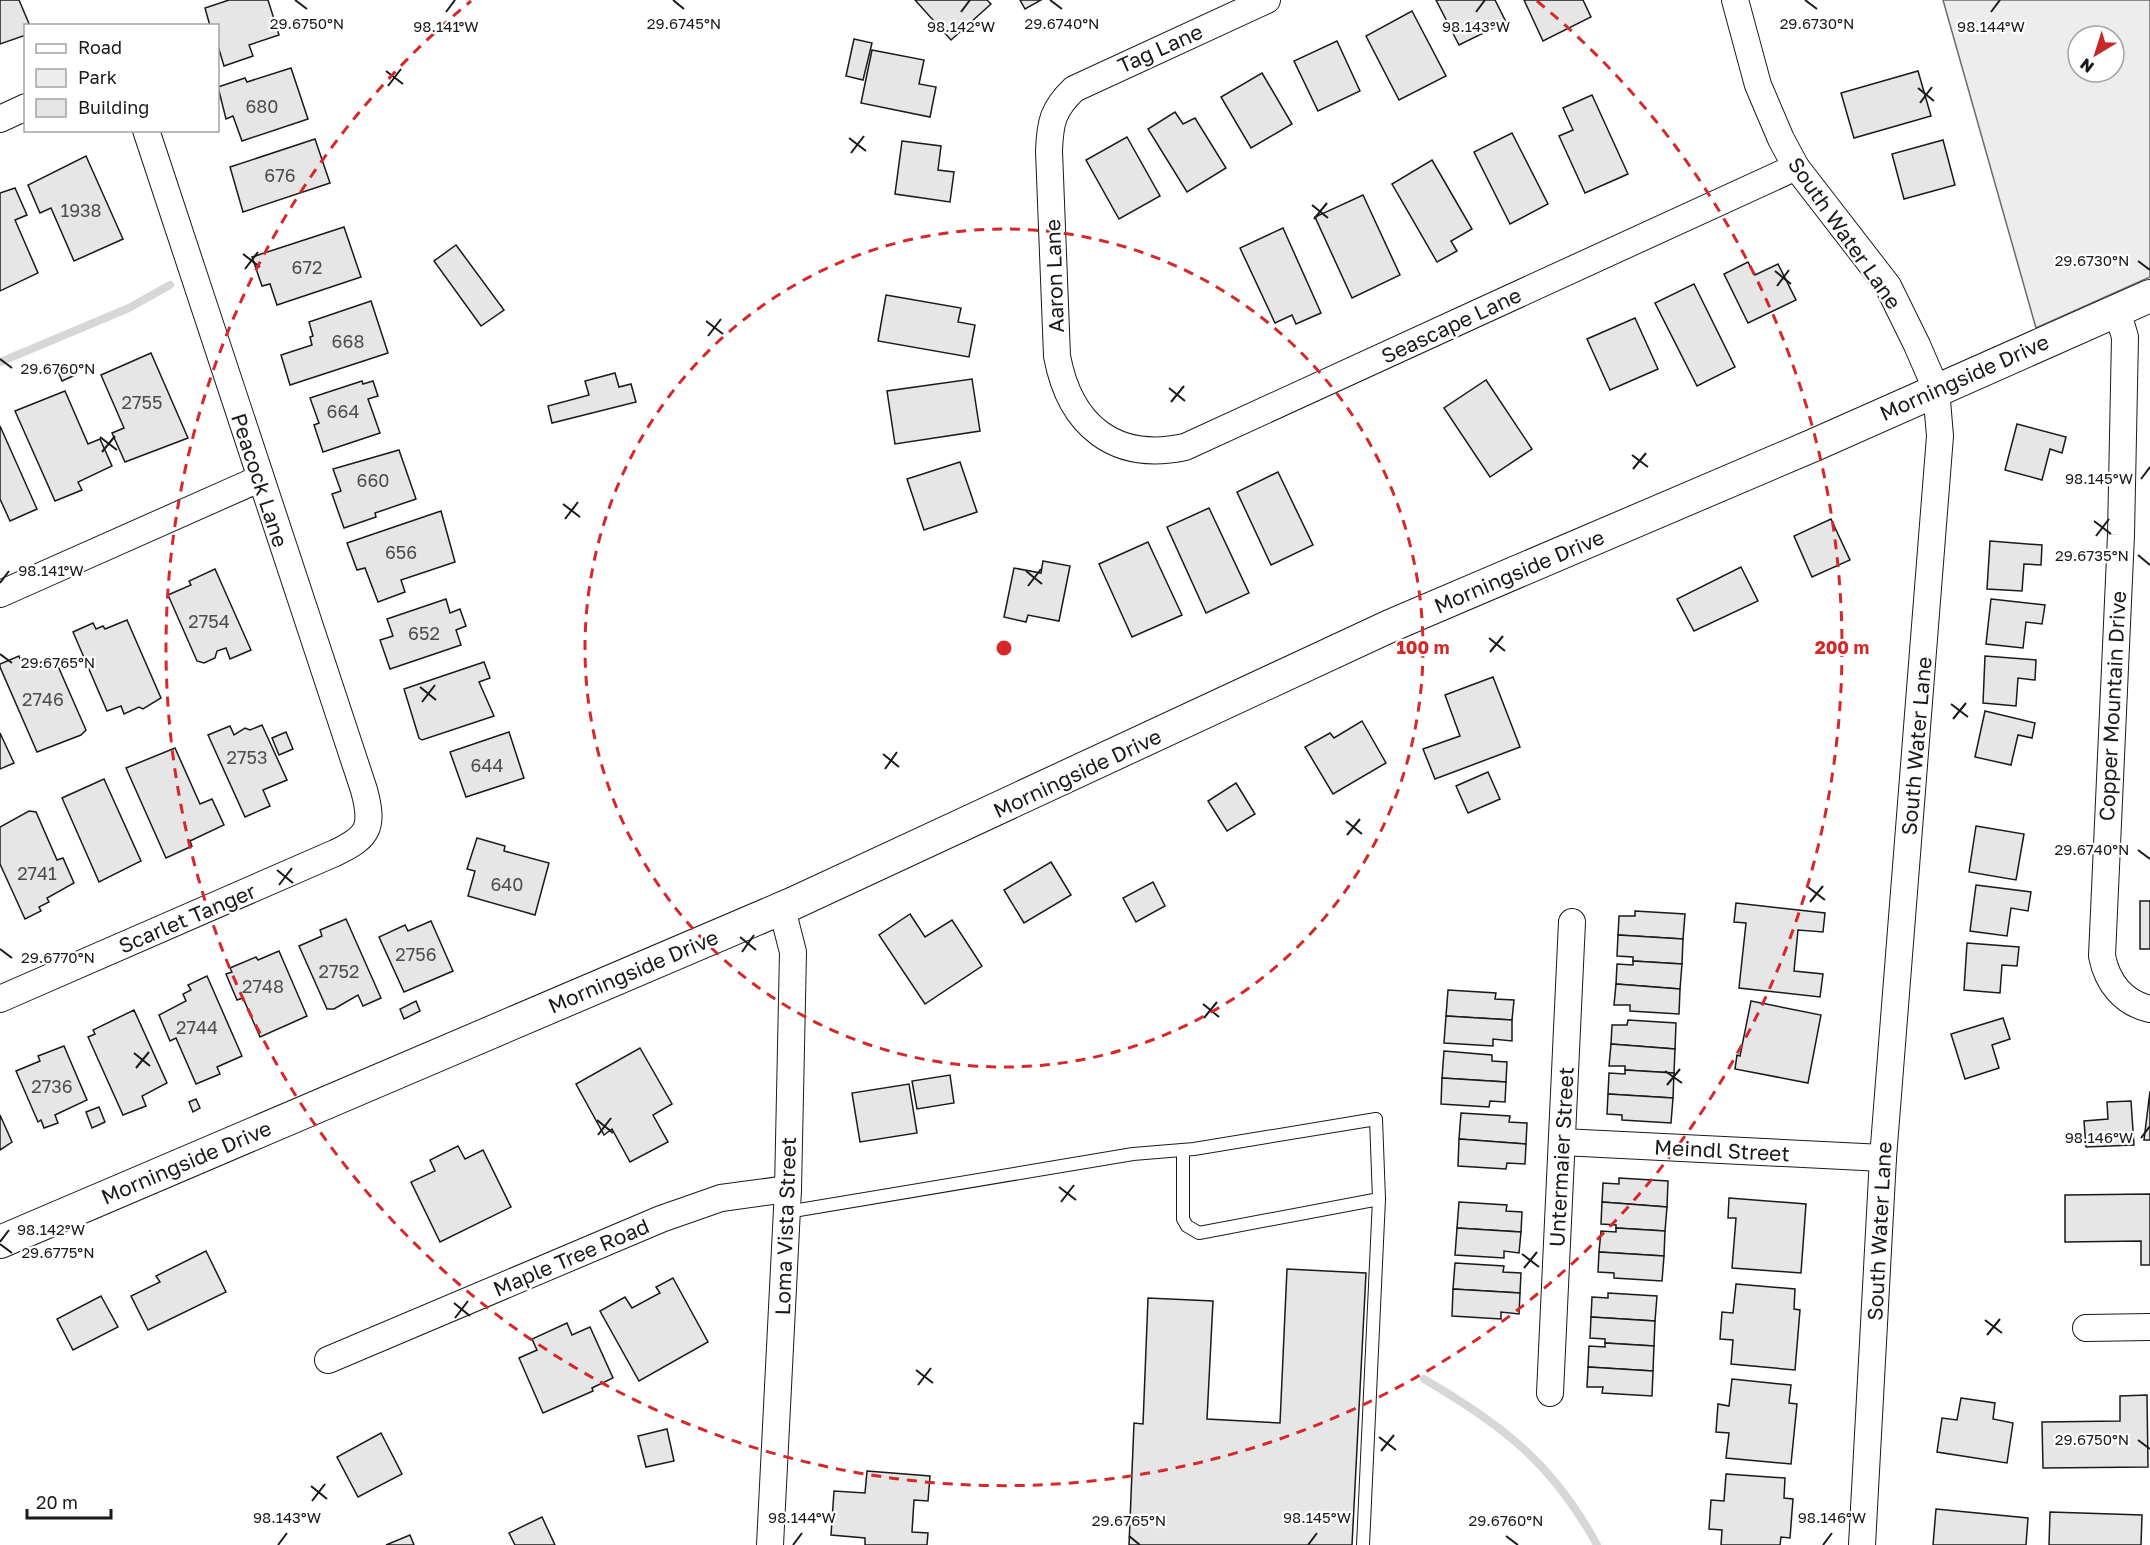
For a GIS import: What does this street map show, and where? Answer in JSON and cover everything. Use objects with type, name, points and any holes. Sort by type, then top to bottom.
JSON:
[{"type":"street","name":"Tag Lane","points":[[1058,104],[1074,89],[1094,77],[1267,0]]},
{"type":"street","name":"South Water Lane","points":[[1735,0],[1758,85],[1796,167],[1867,256],[1887,286],[1936,388],[1940,436],[1883,1158],[1862,1545]]},
{"type":"street","name":"Aaron Lane","points":[[1058,104],[1050,126],[1049,151],[1060,373],[1073,402],[1089,424],[1103,435]]},
{"type":"street","points":[[0,118],[24,108]]},
{"type":"street","name":"Peacock Lane","points":[[147,132],[364,790],[370,817],[368,829]]},
{"type":"street","name":"Seascape Lane","points":[[1103,435],[1116,443],[1140,451],[1155,452],[1185,447],[1796,167]]},
{"type":"street","name":"Morningside Drive","points":[[0,1242],[783,909],[1390,626],[1814,445],[1936,388],[2150,296]]},
{"type":"street","name":"Copper Mountain Drive","points":[[2117,310],[2125,337],[2121,523],[2102,956],[2105,973],[2114,987],[2128,1000],[2150,1009]]},
{"type":"street","points":[[0,594],[260,479]]},
{"type":"street","name":"Scarlet Tanger","points":[[0,999],[335,853],[351,845],[368,829]]},
{"type":"street","name":"Loma Vista Street","points":[[770,1545],[787,1201],[794,952],[783,909]]},
{"type":"street","name":"Untermaier Street","points":[[1550,1393],[1572,922]]},
{"type":"street","name":"Meindl Street","points":[[1562,1142],[1883,1158]]},
{"type":"street","name":"Maple Tree Road","points":[[328,1360],[661,1219],[722,1198],[787,1201]]},
{"type":"street","points":[[2086,1328],[2150,1327]]},
{"type":"lane","points":[[787,1201],[1133,1154],[1183,1150],[1376,1119],[1379,1199],[1363,1545]]},
{"type":"lane","points":[[1183,1150],[1183,1219],[1187,1226],[1199,1233],[1379,1199]]},
{"type":"green space","points":[[1943,0],[2150,0],[2150,277],[2036,328]]},
{"type":"building","points":[[0,0],[19,0],[29,24],[24,24],[24,36],[0,44]]},
{"type":"building","points":[[229,0],[268,0],[279,35],[249,45],[253,56],[224,66],[219,49],[219,24],[209,24],[205,8]]},
{"type":"building","points":[[915,0],[987,0],[991,4],[951,40]]},
{"type":"building","points":[[1020,0],[1041,0],[1025,9]]},
{"type":"building","points":[[1436,0],[1495,0],[1506,22],[1459,45]]},
{"type":"building","points":[[1524,0],[1583,0],[1591,17],[1543,41]]},
{"type":"building","points":[[1412,11],[1446,76],[1399,100],[1366,36]]},
{"type":"building","points":[[854,39],[872,43],[863,80],[846,76]]},
{"type":"building","points":[[1337,41],[1360,91],[1318,111],[1294,61]]},
{"type":"building","points":[[872,50],[924,60],[919,84],[936,87],[930,117],[861,103]]},
{"type":"building","points":[[291,68],[308,119],[242,141],[233,116],[226,119],[219,87],[245,78],[247,82]]},
{"type":"building","points":[[1918,71],[1931,116],[1854,138],[1841,93]]},
{"type":"building","points":[[1262,73],[1292,124],[1251,148],[1221,97]]},
{"type":"building","points":[[1592,95],[1628,174],[1585,193],[1559,136],[1573,130],[1563,108]]},
{"type":"building","points":[[1175,112],[1183,124],[1195,118],[1226,168],[1187,192],[1148,129]]},
{"type":"building","points":[[1512,133],[1548,204],[1510,224],[1474,152]]},
{"type":"building","points":[[1127,137],[1160,196],[1119,219],[1086,160]]},
{"type":"building","points":[[315,139],[330,183],[243,212],[230,167]]},
{"type":"building","points":[[1943,140],[1955,185],[1904,199],[1892,154]]},
{"type":"building","points":[[902,141],[941,146],[938,170],[954,172],[950,202],[895,194]]},
{"type":"building","points":[[86,156],[123,239],[74,261],[51,208],[40,213],[28,185]]},
{"type":"building","points":[[1432,160],[1472,229],[1451,241],[1457,251],[1437,262],[1392,184]]},
{"type":"building","points":[[15,188],[27,215],[15,220],[38,273],[0,291],[0,193]]},
{"type":"building","points":[[1363,195],[1400,275],[1352,298],[1315,217]]},
{"type":"building","points":[[344,227],[361,277],[277,305],[270,284],[262,286],[252,257]]},
{"type":"building","points":[[1283,228],[1321,313],[1296,324],[1292,315],[1275,323],[1240,248]]},
{"type":"building","points":[[456,245],[504,310],[481,326],[434,261]]},
{"type":"building","points":[[1748,262],[1755,275],[1778,264],[1796,300],[1748,323],[1724,274]]},
{"type":"building","points":[[1694,284],[1735,367],[1697,386],[1655,303]]},
{"type":"building","points":[[886,295],[961,308],[958,322],[975,325],[969,357],[878,341]]},
{"type":"building","points":[[371,301],[388,353],[290,385],[281,355],[312,345],[310,337],[313,336],[309,322]]},
{"type":"building","points":[[1635,318],[1658,369],[1610,390],[1587,339]]},
{"type":"building","points":[[151,353],[188,438],[125,462],[112,433],[124,428],[101,375]]},
{"type":"building","points":[[68,364],[73,376],[62,381],[57,369]]},
{"type":"building","points":[[615,373],[619,387],[631,384],[636,402],[552,423],[548,406],[589,395],[585,381]]},
{"type":"building","points":[[972,379],[980,431],[895,444],[887,391]]},
{"type":"building","points":[[1486,380],[1532,449],[1490,477],[1444,408]]},
{"type":"building","points":[[362,381],[363,384],[373,381],[378,396],[368,399],[380,433],[323,452],[314,425],[319,423],[310,398]]},
{"type":"building","points":[[65,391],[88,444],[100,439],[112,466],[78,482],[82,490],[55,501],[15,411]]},
{"type":"building","points":[[2017,424],[2066,437],[2062,453],[2050,449],[2042,480],[2005,470]]},
{"type":"building","points":[[0,426],[37,509],[10,521],[0,499]]},
{"type":"building","points":[[399,450],[416,499],[375,513],[376,517],[344,528],[332,494],[341,491],[333,469]]},
{"type":"building","points":[[960,462],[977,512],[924,530],[907,479]]},
{"type":"building","points":[[1278,472],[1313,545],[1271,565],[1237,492]]},
{"type":"building","points":[[1209,508],[1249,593],[1206,613],[1167,527]]},
{"type":"building","points":[[441,511],[455,562],[401,580],[405,592],[378,602],[365,568],[357,570],[347,543]]},
{"type":"building","points":[[1831,519],[1850,560],[1812,577],[1794,536]]},
{"type":"building","points":[[1990,541],[2042,545],[2041,565],[2024,564],[2022,591],[1987,589]]},
{"type":"building","points":[[1148,542],[1182,615],[1132,637],[1099,564]]},
{"type":"building","points":[[1043,561],[1070,566],[1059,621],[1028,615],[1026,622],[1004,617],[1014,568],[1041,573]]},
{"type":"building","points":[[1741,567],[1758,601],[1694,631],[1677,599]]},
{"type":"building","points":[[215,569],[251,650],[230,659],[226,648],[217,651],[215,658],[204,663],[197,661],[168,595],[191,585],[189,581]]},
{"type":"building","points":[[446,599],[450,613],[460,609],[466,626],[456,630],[461,645],[390,669],[380,640],[393,636],[387,619]]},
{"type":"building","points":[[1991,599],[2045,605],[2042,624],[2026,622],[2023,648],[1986,644]]},
{"type":"building","points":[[127,620],[161,698],[143,709],[139,707],[124,714],[121,706],[107,711],[73,632],[93,623],[96,629],[103,626],[105,629]]},
{"type":"building","points":[[19,656],[21,661],[28,658],[32,666],[54,657],[86,730],[81,735],[37,752],[0,667],[0,664]]},
{"type":"building","points":[[1985,656],[2036,660],[2035,680],[2018,678],[2016,706],[1983,703]]},
{"type":"building","points":[[484,662],[490,678],[479,682],[494,716],[422,740],[419,738],[404,689]]},
{"type":"building","points":[[1493,677],[1520,747],[1435,779],[1423,749],[1460,736],[1445,695]]},
{"type":"building","points":[[1985,711],[2035,723],[2032,738],[2018,735],[2011,765],[1975,757]]},
{"type":"building","points":[[1362,721],[1386,763],[1333,794],[1305,747],[1330,733],[1334,738]]},
{"type":"building","points":[[262,725],[287,780],[263,790],[270,806],[245,817],[208,735],[230,726],[234,735],[245,728],[250,730]]},
{"type":"building","points":[[286,732],[293,749],[279,755],[272,738]]},
{"type":"building","points":[[509,732],[524,778],[466,797],[450,752]]},
{"type":"building","points":[[0,733],[14,763],[0,769]]},
{"type":"building","points":[[175,748],[200,804],[212,799],[224,825],[190,841],[192,846],[166,858],[126,768]]},
{"type":"building","points":[[1488,772],[1500,799],[1468,813],[1456,786]]},
{"type":"building","points":[[104,779],[141,861],[99,882],[62,798]]},
{"type":"building","points":[[1236,783],[1255,814],[1227,831],[1208,801]]},
{"type":"building","points":[[29,811],[36,812],[57,860],[63,858],[74,883],[47,898],[49,902],[39,907],[41,911],[25,919],[0,864],[0,827]]},
{"type":"building","points":[[1976,826],[2024,834],[2016,880],[1969,872]]},
{"type":"building","points":[[477,838],[505,846],[504,851],[549,863],[535,915],[468,896],[475,871],[467,869]]},
{"type":"building","points":[[1051,862],[1071,895],[1024,923],[1004,890]]},
{"type":"building","points":[[1153,882],[1165,906],[1136,922],[1123,898]]},
{"type":"building","points":[[1976,885],[2031,892],[2028,911],[2011,908],[2007,936],[1970,931]]},
{"type":"building","points":[[2140,901],[2150,901],[2150,949],[2140,949]]},
{"type":"building","points":[[1736,903],[1825,913],[1823,932],[1798,930],[1794,971],[1823,974],[1820,997],[1739,988],[1746,923],[1734,922]]},
{"type":"building","points":[[1635,911],[1685,914],[1683,939],[1618,935],[1619,916],[1635,916]]},
{"type":"building","points":[[910,914],[925,937],[952,920],[982,966],[925,1004],[879,935]]},
{"type":"building","points":[[346,919],[381,998],[363,1006],[358,995],[334,1009],[327,1009],[299,946],[322,936],[320,930]]},
{"type":"building","points":[[431,921],[453,971],[404,992],[379,937],[405,925],[408,931]]},
{"type":"building","points":[[1618,935],[1683,939],[1682,964],[1633,961],[1633,957],[1617,956]]},
{"type":"building","points":[[1967,943],[2019,947],[2017,966],[2002,965],[2000,993],[1964,990]]},
{"type":"building","points":[[279,951],[307,1016],[260,1037],[243,998],[237,1000],[226,974],[232,972],[230,968],[256,957],[258,960]]},
{"type":"building","points":[[1633,961],[1682,964],[1680,989],[1616,984],[1617,964],[1633,965]]},
{"type":"building","points":[[207,976],[242,1056],[217,1067],[220,1074],[196,1084],[176,1038],[170,1041],[159,1015],[186,1001],[183,994],[191,990],[188,985]]},
{"type":"building","points":[[1616,984],[1680,989],[1679,1014],[1630,1011],[1630,1005],[1614,1005]]},
{"type":"building","points":[[1448,990],[1496,993],[1495,999],[1514,1000],[1512,1020],[1446,1016]]},
{"type":"building","points":[[416,1001],[420,1011],[404,1019],[400,1009]]},
{"type":"building","points":[[1751,1001],[1821,1015],[1808,1083],[1735,1069],[1737,1055],[1740,1056]]},
{"type":"building","points":[[134,1010],[167,1083],[142,1096],[146,1106],[123,1115],[88,1037],[95,1034],[93,1030]]},
{"type":"building","points":[[1446,1016],[1512,1020],[1512,1041],[1493,1039],[1493,1046],[1444,1043]]},
{"type":"building","points":[[2003,1018],[2010,1039],[1992,1045],[1999,1068],[1965,1079],[1951,1034]]},
{"type":"building","points":[[1628,1020],[1676,1023],[1675,1049],[1611,1044],[1612,1025],[1627,1025]]},
{"type":"building","points":[[1611,1044],[1675,1049],[1674,1073],[1625,1070],[1625,1066],[1609,1066]]},
{"type":"building","points":[[64,1046],[87,1100],[55,1115],[58,1123],[44,1128],[41,1120],[38,1122],[16,1071],[40,1061],[38,1056]]},
{"type":"building","points":[[640,1048],[672,1104],[653,1115],[668,1142],[630,1162],[612,1129],[604,1135],[576,1084]]},
{"type":"building","points":[[1444,1051],[1492,1055],[1492,1061],[1507,1062],[1506,1082],[1442,1078]]},
{"type":"building","points":[[1625,1070],[1674,1073],[1673,1098],[1608,1094],[1609,1073],[1625,1074]]},
{"type":"building","points":[[950,1075],[954,1103],[917,1109],[912,1081]]},
{"type":"building","points":[[1442,1078],[1506,1082],[1505,1102],[1490,1101],[1489,1107],[1441,1104]]},
{"type":"building","points":[[909,1084],[917,1133],[860,1142],[852,1093]]},
{"type":"building","points":[[2150,1091],[2150,1140],[2144,1140]]},
{"type":"building","points":[[1608,1094],[1673,1098],[1671,1123],[1622,1120],[1622,1115],[1607,1114]]},
{"type":"building","points":[[196,1099],[200,1108],[193,1112],[189,1102]]},
{"type":"building","points":[[2131,1101],[2134,1145],[2086,1147],[2084,1121],[2108,1119],[2107,1102]]},
{"type":"building","points":[[99,1107],[105,1122],[92,1128],[86,1112]]},
{"type":"building","points":[[1461,1113],[1510,1116],[1509,1122],[1527,1123],[1526,1144],[1459,1139]]},
{"type":"building","points":[[0,1115],[12,1142],[0,1150]]},
{"type":"building","points":[[1459,1139],[1526,1144],[1525,1164],[1507,1163],[1506,1169],[1458,1166]]},
{"type":"building","points":[[458,1146],[465,1159],[483,1150],[511,1207],[440,1242],[411,1182],[435,1171],[430,1160]]},
{"type":"building","points":[[1619,1178],[1668,1181],[1667,1207],[1602,1202],[1603,1183],[1619,1184]]},
{"type":"building","points":[[2150,1194],[2150,1265],[2141,1265],[2141,1241],[2065,1242],[2065,1195]]},
{"type":"building","points":[[1729,1198],[1806,1204],[1801,1273],[1732,1268],[1736,1218],[1728,1218]]},
{"type":"building","points":[[1459,1202],[1507,1205],[1506,1211],[1522,1212],[1521,1232],[1457,1228]]},
{"type":"building","points":[[1602,1202],[1667,1207],[1665,1231],[1616,1228],[1616,1225],[1601,1224]]},
{"type":"building","points":[[1457,1228],[1521,1232],[1519,1253],[1504,1251],[1504,1258],[1455,1255]]},
{"type":"building","points":[[1616,1228],[1665,1231],[1664,1256],[1599,1252],[1601,1231],[1616,1232]]},
{"type":"building","points":[[206,1251],[226,1292],[148,1330],[131,1296],[160,1282],[156,1276]]},
{"type":"building","points":[[1599,1252],[1664,1256],[1662,1281],[1614,1278],[1614,1273],[1598,1272]]},
{"type":"building","points":[[1455,1263],[1504,1266],[1503,1272],[1521,1273],[1520,1293],[1453,1289]]},
{"type":"building","points":[[1287,1269],[1366,1273],[1352,1545],[1129,1545],[1134,1423],[1143,1424],[1148,1298],[1213,1301],[1207,1419],[1280,1423]]},
{"type":"building","points":[[673,1278],[708,1342],[639,1381],[600,1311],[625,1297],[632,1308],[660,1293],[656,1287]]},
{"type":"building","points":[[1736,1284],[1795,1289],[1794,1309],[1800,1310],[1795,1370],[1731,1364],[1733,1340],[1720,1339],[1722,1312],[1733,1313]]},
{"type":"building","points":[[1453,1289],[1520,1293],[1519,1314],[1501,1312],[1501,1319],[1452,1316]]},
{"type":"building","points":[[1608,1293],[1657,1296],[1655,1321],[1591,1317],[1592,1297],[1608,1298]]},
{"type":"building","points":[[101,1296],[118,1327],[73,1350],[57,1319]]},
{"type":"building","points":[[1591,1317],[1655,1321],[1654,1346],[1605,1343],[1605,1339],[1590,1338]]},
{"type":"building","points":[[567,1323],[572,1335],[590,1327],[613,1378],[592,1388],[593,1391],[543,1413],[519,1358],[537,1350],[532,1339]]},
{"type":"building","points":[[1605,1343],[1654,1346],[1653,1371],[1588,1367],[1589,1346],[1605,1347]]},
{"type":"building","points":[[1588,1367],[1653,1371],[1652,1396],[1602,1393],[1603,1387],[1587,1387]]},
{"type":"building","points":[[1732,1379],[1791,1385],[1789,1403],[1797,1404],[1791,1464],[1726,1458],[1729,1433],[1716,1432],[1718,1404],[1729,1406]]},
{"type":"building","points":[[2147,1395],[2148,1467],[2043,1468],[2042,1422],[2120,1421],[2120,1396]]},
{"type":"building","points":[[1961,1398],[1995,1403],[1993,1419],[2013,1423],[2007,1463],[1937,1452],[1942,1418],[1957,1420]]},
{"type":"building","points":[[667,1429],[674,1461],[646,1467],[638,1436]]},
{"type":"building","points":[[381,1433],[402,1474],[358,1497],[337,1457]]},
{"type":"building","points":[[867,1471],[930,1476],[928,1501],[914,1500],[912,1532],[928,1533],[927,1545],[865,1545],[865,1538],[831,1535],[834,1491],[865,1493]]},
{"type":"building","points":[[1726,1474],[1785,1478],[1784,1498],[1793,1499],[1790,1538],[1781,1537],[1780,1545],[1721,1545],[1722,1530],[1709,1529],[1711,1500],[1724,1501]]},
{"type":"building","points":[[1936,1509],[2028,1518],[2026,1545],[1933,1545]]},
{"type":"building","points":[[2050,1512],[2142,1515],[2141,1545],[2049,1545]]},
{"type":"building","points":[[542,1517],[555,1545],[515,1545],[509,1533]]},
{"type":"building","points":[[410,1535],[414,1545],[386,1545]]},
{"type":"waterway","points":[[0,362],[129,308],[170,285]]},
{"type":"waterway","points":[[1424,1379],[1478,1413],[1523,1448],[1562,1491],[1597,1545]]}]
